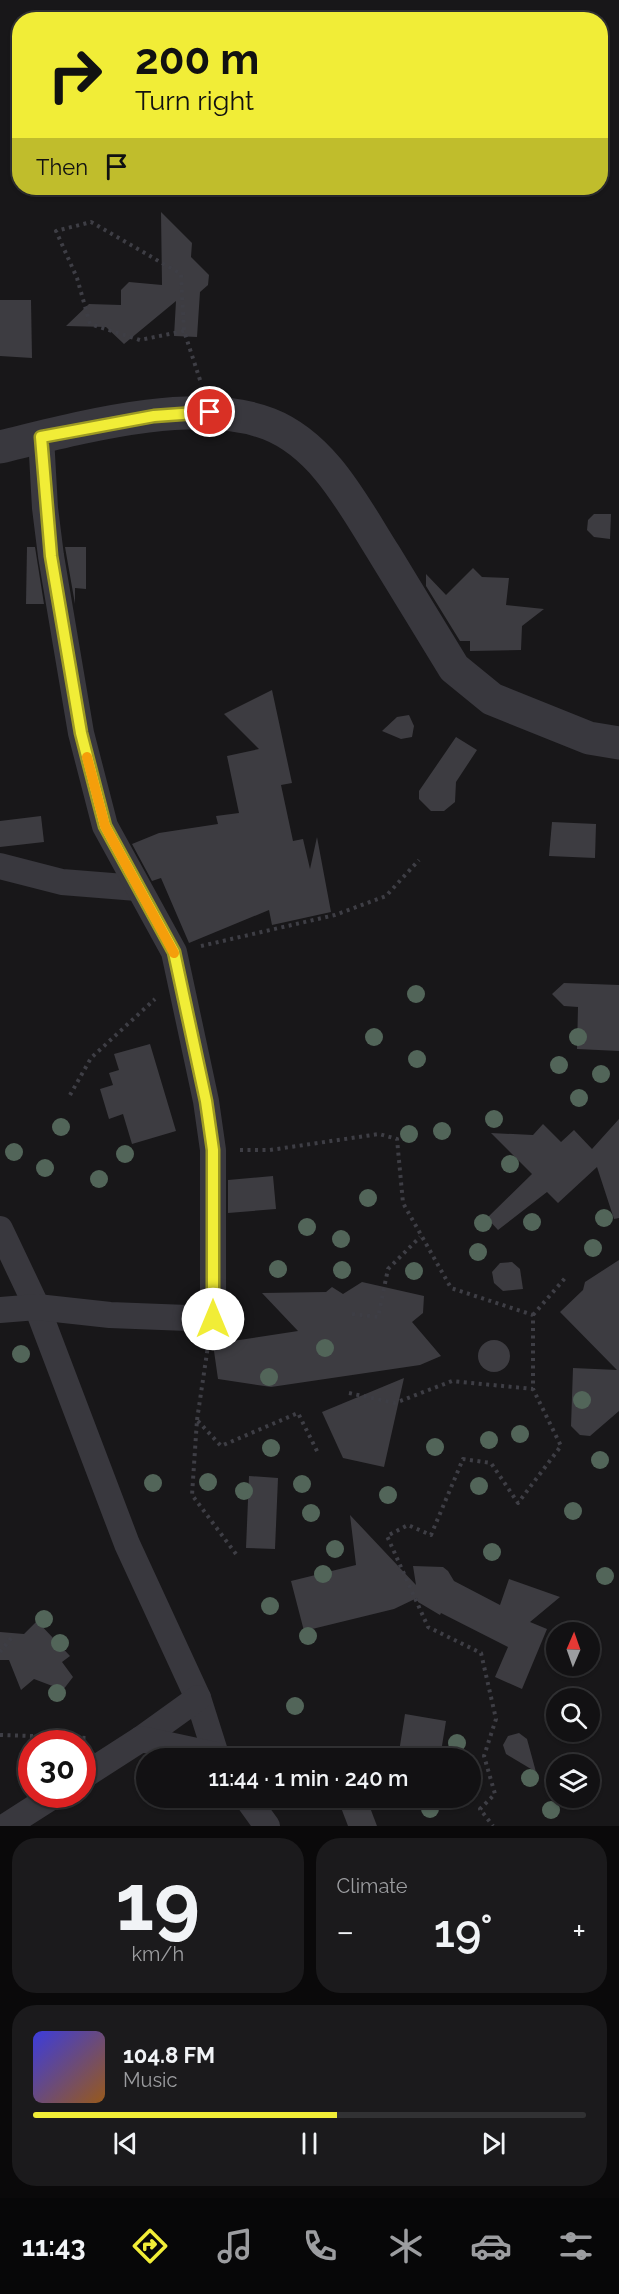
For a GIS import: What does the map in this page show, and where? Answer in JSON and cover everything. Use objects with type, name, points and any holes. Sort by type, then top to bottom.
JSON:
[{"type":"street","points":[[0,447],[154,416],[210,412],[269,424],[309,449],[343,488],[454,668],[477,689],[492,699],[589,738],[619,743]]},
{"type":"street","points":[[0,1310],[37,1307],[110,1316],[213,1319],[213,1150],[182,978],[174,952],[105,826],[81,733],[51,556],[41,437]]},
{"type":"street","points":[[0,866],[62,882],[137,888]]},
{"type":"street","points":[[0,1229],[37,1307],[127,1544],[198,1698],[213,1748]]},
{"type":"street","points":[[96,1768],[198,1698]]},
{"type":"street","points":[[141,1739],[178,1748]]},
{"type":"street","points":[[6,1826],[34,1808]]},
{"type":"street","points":[[254,1808],[267,1826]]},
{"type":"path","points":[[184,331],[140,340],[90,324],[77,278],[56,231],[91,222],[181,274],[184,331],[210,412]]},
{"type":"path","points":[[174,952],[335,915],[386,896],[419,860]]},
{"type":"path","points":[[70,1095],[91,1058],[133,1017],[182,978]]},
{"type":"path","points":[[213,1150],[270,1150],[379,1134],[397,1139],[403,1203],[451,1288],[533,1315]]},
{"type":"path","points":[[352,1314],[378,1317],[388,1269],[420,1236]]},
{"type":"path","points":[[493,1826],[480,1809],[495,1794],[484,1756],[496,1719],[481,1653],[428,1627],[387,1536],[408,1524],[431,1535],[463,1459],[491,1463],[518,1503],[561,1446],[533,1389],[533,1315],[566,1277]]},
{"type":"path","points":[[213,1319],[197,1419],[192,1495],[236,1554]]},
{"type":"path","points":[[349,1393],[395,1403],[452,1381],[533,1389]]},
{"type":"path","points":[[197,1419],[221,1446],[298,1413],[318,1455]]},
{"type":"path","points":[[0,1652],[12,1637]]},
{"type":"path","points":[[0,1735],[18,1736]]},
{"type":"building","points":[[161,212],[192,243],[191,257],[209,275],[208,285],[200,292],[197,337],[174,336],[176,301],[124,344],[106,327],[66,326],[89,304],[121,305],[121,290],[129,282],[162,285]]},
{"type":"building","points":[[0,300],[31,300],[32,358],[0,356]]},
{"type":"building","points":[[594,514],[611,514],[610,539],[594,537],[587,530],[588,520]]},
{"type":"building","points":[[27,547],[35,547],[44,604],[26,604]]},
{"type":"building","points":[[65,547],[86,547],[86,589],[75,588],[75,604]]},
{"type":"building","points":[[473,568],[482,577],[509,578],[506,605],[544,609],[522,626],[521,650],[470,651],[470,641],[460,641],[426,586],[426,574],[446,595]]},
{"type":"building","points":[[272,690],[292,783],[281,785],[293,841],[303,839],[310,869],[317,837],[331,912],[272,925],[269,910],[189,943],[161,878],[152,881],[132,844],[159,833],[218,824],[216,816],[239,813],[227,756],[259,749],[224,714]]},
{"type":"building","points":[[409,715],[414,726],[412,737],[401,739],[382,731],[397,717]]},
{"type":"building","points":[[456,737],[477,750],[456,782],[455,802],[444,811],[431,811],[419,799],[419,791]]},
{"type":"building","points":[[41,816],[44,842],[0,847],[0,821]]},
{"type":"building","points":[[552,822],[596,824],[595,858],[549,856]]},
{"type":"building","points":[[564,983],[619,985],[619,1051],[577,1049],[578,1007],[564,1006],[552,994]]},
{"type":"building","points":[[150,1044],[176,1131],[132,1144],[123,1114],[109,1119],[100,1089],[113,1085],[109,1073],[119,1070],[114,1054]]},
{"type":"building","points":[[619,1119],[619,1218],[614,1219],[597,1167],[558,1203],[547,1192],[498,1230],[487,1218],[532,1174],[491,1133],[533,1135],[543,1124],[561,1142],[574,1130],[592,1149]]},
{"type":"building","points":[[273,1176],[276,1209],[228,1213],[228,1180]]},
{"type":"building","points":[[619,1260],[619,1411],[590,1436],[580,1435],[571,1426],[573,1368],[617,1370],[560,1312],[583,1290],[585,1282]]},
{"type":"building","points":[[512,1262],[520,1269],[523,1289],[503,1291],[494,1283],[492,1272],[500,1263]]},
{"type":"building","points":[[362,1282],[424,1296],[423,1313],[412,1322],[441,1356],[420,1365],[271,1387],[218,1379],[213,1344],[298,1331],[262,1293],[326,1292],[332,1287],[343,1294]]},
{"type":"building","points":[[494,1340],[505,1345],[510,1356],[505,1367],[494,1372],[483,1367],[478,1356],[483,1345]]},
{"type":"building","points":[[404,1378],[384,1467],[343,1458],[322,1412]]},
{"type":"building","points":[[249,1476],[278,1478],[275,1549],[246,1548]]},
{"type":"building","points":[[350,1515],[416,1585],[413,1566],[443,1567],[454,1581],[500,1605],[509,1579],[560,1597],[530,1622],[546,1629],[546,1631],[522,1689],[495,1677],[508,1647],[441,1613],[440,1615],[418,1602],[417,1598],[394,1609],[304,1631],[291,1581],[356,1565]]},
{"type":"building","points":[[37,1621],[70,1656],[62,1662],[73,1677],[63,1690],[34,1679],[21,1690],[9,1660],[0,1660],[0,1632],[24,1634]]},
{"type":"building","points":[[405,1714],[446,1721],[442,1748],[400,1748]]},
{"type":"building","points":[[519,1733],[527,1739],[536,1772],[506,1754],[503,1745],[508,1736]]},
{"type":"building","points":[[341,1808],[370,1808],[377,1826],[348,1826]]},
{"type":"slow traffic","points":[[87,757],[105,826],[174,953]]},
{"type":"route","points":[[210,412],[154,416],[41,437],[45,508],[51,556],[81,733],[105,826],[174,952],[182,978],[206,1101],[213,1150],[213,1319]]}]
